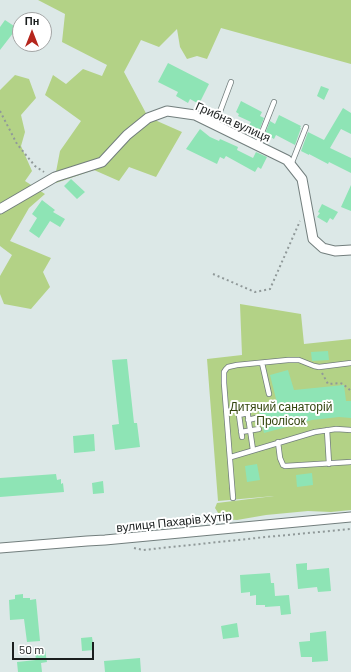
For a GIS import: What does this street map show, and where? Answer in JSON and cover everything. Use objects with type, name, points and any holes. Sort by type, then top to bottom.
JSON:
[{"type":"street","name":"Грибна вулиця","points":[[0,209],[55,177],[102,162],[127,135],[148,118],[167,111],[195,115],[287,160],[302,179],[313,239],[323,248],[335,251],[351,250]]},
{"type":"street","name":"вулиця Пахарів Хутір","points":[[0,548],[105,540],[351,517]]},
{"type":"lane","points":[[215,125],[231,82]]},
{"type":"lane","points":[[257,145],[274,102]]},
{"type":"lane","points":[[291,165],[306,127]]},
{"type":"lane","points":[[233,498],[224,372],[226,369],[228,367],[288,360],[299,360],[319,367],[351,363]]},
{"type":"lane","points":[[262,363],[269,394]]},
{"type":"lane","points":[[253,450],[247,409],[267,407]]},
{"type":"lane","points":[[248,413],[239,415],[242,434],[259,429]]},
{"type":"lane","points":[[248,420],[256,418]]},
{"type":"lane","points":[[231,457],[311,433],[340,429],[351,430]]},
{"type":"lane","points":[[327,430],[329,464]]},
{"type":"lane","points":[[278,442],[280,458],[285,466],[351,462]]},
{"type":"path","points":[[0,111],[18,144],[35,166],[55,177]]},
{"type":"path","points":[[213,274],[255,292],[270,289],[307,206]]},
{"type":"path","points":[[319,367],[328,384],[344,384],[351,391]]},
{"type":"path","points":[[128,546],[143,550],[351,529]]},
{"type":"green space","points":[[38,0],[351,0],[351,64],[221,28],[207,59],[197,56],[187,59],[180,47],[177,29],[159,47],[141,40],[124,72],[148,117],[182,132],[156,177],[129,167],[119,181],[94,170],[56,183],[55,177],[60,151],[81,121],[45,95],[53,75],[66,84],[83,69],[102,76],[107,65],[62,42],[65,14]]},
{"type":"green space","points":[[15,75],[29,79],[36,98],[21,115],[25,132],[21,146],[32,171],[25,181],[45,194],[29,208],[10,241],[51,258],[43,272],[50,287],[31,309],[4,304],[0,294],[0,276],[12,255],[0,246],[0,90]]},
{"type":"green space","name":"Дитячий санаторій Пролісок","points":[[240,304],[301,314],[304,344],[351,339],[351,510],[331,512],[308,511],[266,515],[237,520],[222,519],[215,508],[217,503],[274,496],[218,501],[207,359],[242,355]]},
{"type":"building","points":[[5,20],[12,25],[12,34],[0,50],[0,27]]},
{"type":"building","points":[[168,63],[209,84],[199,104],[190,99],[188,103],[176,96],[178,92],[158,82]]},
{"type":"building","points":[[321,86],[329,89],[324,100],[317,96]]},
{"type":"building","points":[[241,101],[262,112],[260,116],[264,118],[259,131],[249,125],[251,122],[238,116],[239,114],[236,112]]},
{"type":"building","points":[[343,108],[351,113],[351,134],[341,129],[330,148],[351,158],[351,173],[329,162],[328,164],[301,151],[308,132],[324,140]]},
{"type":"building","points":[[279,115],[301,126],[295,145],[276,135],[274,139],[265,134],[270,121],[275,124]]},
{"type":"building","points":[[200,129],[210,137],[219,141],[220,139],[238,147],[237,150],[253,158],[256,152],[267,157],[261,169],[258,167],[255,172],[226,156],[224,159],[220,157],[217,164],[186,149]]},
{"type":"building","points":[[71,179],[85,192],[77,199],[64,186]]},
{"type":"building","points":[[351,185],[351,211],[341,207]]},
{"type":"building","points":[[42,200],[55,210],[53,212],[65,219],[60,227],[50,221],[39,238],[29,231],[37,218],[32,214]]},
{"type":"building","points":[[322,204],[338,212],[333,220],[330,218],[327,223],[317,217],[320,213],[318,212]]},
{"type":"building","points":[[328,351],[329,360],[312,361],[311,352]]},
{"type":"building","points":[[127,359],[134,423],[137,423],[140,447],[115,450],[112,425],[119,424],[112,360]]},
{"type":"building","points":[[288,370],[294,390],[344,385],[346,401],[351,401],[351,418],[339,417],[312,420],[264,433],[259,412],[268,411],[278,407],[270,375]]},
{"type":"building","points":[[94,434],[95,451],[74,453],[73,436]]},
{"type":"building","points":[[257,464],[260,480],[247,482],[245,466]]},
{"type":"building","points":[[312,473],[313,485],[297,487],[296,475]]},
{"type":"building","points":[[56,474],[57,480],[61,479],[61,484],[63,483],[64,492],[0,497],[0,478]]},
{"type":"building","points":[[103,481],[104,493],[93,494],[92,483]]},
{"type":"building","points":[[307,563],[307,570],[329,568],[331,591],[318,592],[317,587],[298,589],[296,564]]},
{"type":"building","points":[[270,573],[271,583],[274,583],[275,596],[289,595],[291,614],[281,615],[280,606],[265,607],[265,605],[256,605],[256,595],[250,596],[250,592],[241,593],[240,575]]},
{"type":"building","points":[[23,594],[23,598],[30,598],[30,600],[36,599],[40,641],[27,642],[24,619],[10,620],[9,600],[15,599],[15,595]]},
{"type":"building","points":[[237,623],[239,637],[223,639],[221,626]]},
{"type":"building","points":[[326,631],[328,661],[312,662],[312,657],[301,657],[299,642],[310,641],[310,633]]},
{"type":"building","points":[[92,637],[94,650],[82,651],[81,638]]},
{"type":"building","points":[[45,650],[47,662],[41,663],[42,672],[18,672],[17,662],[36,660],[35,651]]},
{"type":"building","points":[[140,658],[141,672],[105,672],[104,661]]}]
